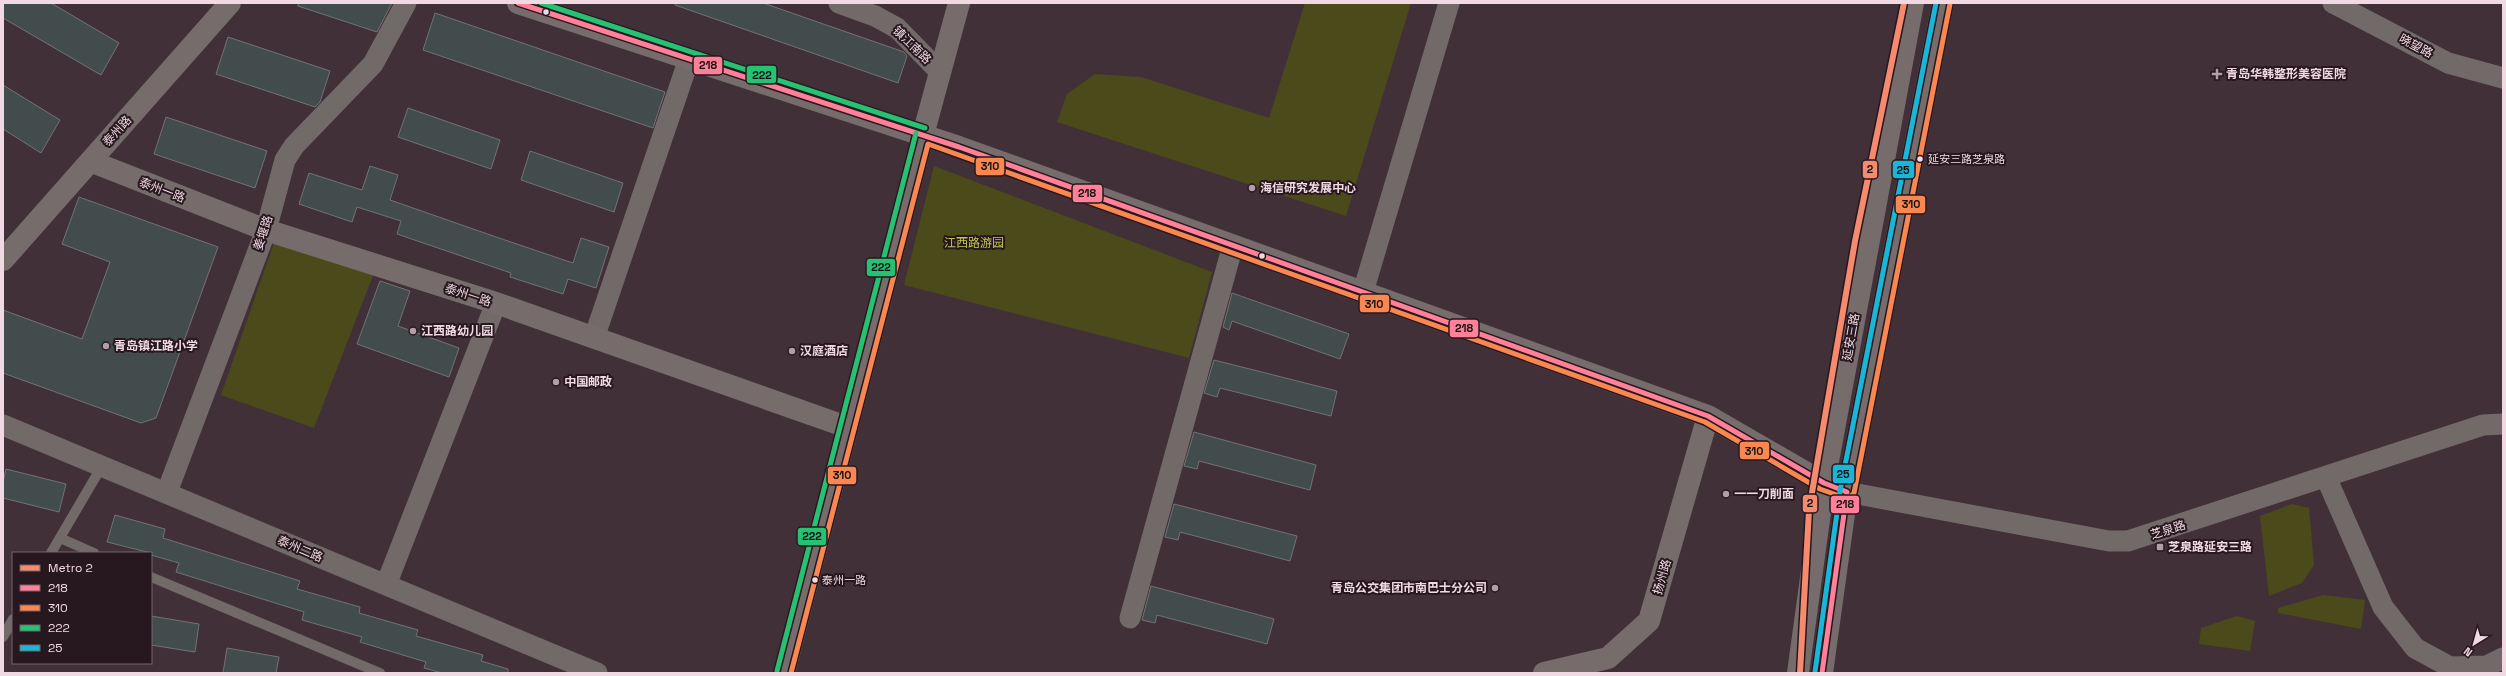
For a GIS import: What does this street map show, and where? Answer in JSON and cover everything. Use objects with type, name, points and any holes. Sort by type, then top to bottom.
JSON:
[{"type":"main road","name":"泰州路","points":[[3,260],[230,3]]},
{"type":"main road","name":"芝泉路","points":[[518,3],[923,135],[1708,416],[1824,483],[1848,492]]},
{"type":"main road","name":"镇江南路","points":[[784,673],[923,135],[959,3]]},
{"type":"main road","name":"延安三路","points":[[1798,673],[1824,483],[1913,3]]},
{"type":"main road","points":[[1822,673],[1848,492],[1943,3]]},
{"type":"main road","name":"泰州一路","points":[[90,161],[266,230],[496,303],[847,426]]},
{"type":"main road","name":"扬州路","points":[[1544,673],[1611,666],[1649,620],[1708,416]]},
{"type":"street","name":"姜堰路","points":[[166,492],[266,230],[285,160],[294,146],[373,64],[406,3]]},
{"type":"street","name":"镇江南路","points":[[839,3],[875,16],[897,28],[940,72]]},
{"type":"street","points":[[1363,292],[1449,3]]},
{"type":"street","name":"晓望路","points":[[2333,3],[2448,63],[2503,78]]},
{"type":"street","points":[[594,338],[689,59]]},
{"type":"street","points":[[1130,618],[1232,245]]},
{"type":"street","points":[[386,585],[496,303]]},
{"type":"street","name":"芝泉路","points":[[1848,492],[2109,541],[2128,541],[2483,425],[2503,424]]},
{"type":"street","name":"泰州二路","points":[[3,425],[597,673]]},
{"type":"street","points":[[2326,477],[2383,607],[2415,648],[2450,667],[2487,666],[2503,658]]},
{"type":"lane","points":[[52,552],[102,466]]},
{"type":"lane","points":[[60,538],[92,552]]},
{"type":"lane","points":[[152,577],[380,673]]},
{"type":"lane","points":[[3,637],[12,621]]},
{"type":"green space","points":[[1305,3],[1411,3],[1346,216],[1057,122],[1067,94],[1095,74],[1141,77],[1269,118]]},
{"type":"green space","name":"江西路游园","points":[[934,166],[1212,272],[1189,358],[904,285]]},
{"type":"green space","points":[[275,240],[374,273],[314,428],[221,395]]},
{"type":"green space","points":[[2292,504],[2309,508],[2314,565],[2302,583],[2269,596],[2260,516]]},
{"type":"green space","points":[[2323,595],[2365,600],[2361,629],[2278,613],[2278,608]]},
{"type":"green space","points":[[2237,616],[2255,621],[2250,651],[2199,644],[2201,628]]},
{"type":"building","points":[[3,3],[51,3],[119,43],[101,75],[3,18]]},
{"type":"building","points":[[298,3],[392,3],[377,32],[298,6]]},
{"type":"building","points":[[675,3],[763,3],[904,52],[907,56],[898,83],[675,5]]},
{"type":"building","points":[[435,13],[665,92],[653,128],[423,50]]},
{"type":"building","points":[[228,37],[330,71],[320,102],[315,107],[216,74]]},
{"type":"building","points":[[3,85],[60,120],[41,153],[3,129]]},
{"type":"building","points":[[408,108],[500,140],[491,169],[398,137]]},
{"type":"building","points":[[166,117],[267,151],[255,188],[154,154]]},
{"type":"building","points":[[530,151],[623,183],[614,212],[521,180]]},
{"type":"building","points":[[370,166],[398,175],[390,200],[499,238],[573,263],[581,238],[609,247],[596,288],[568,279],[563,294],[510,277],[511,273],[397,234],[401,221],[357,207],[352,222],[299,204],[309,173],[362,190]]},
{"type":"building","points":[[79,197],[218,247],[156,418],[141,423],[3,373],[3,310],[82,339],[110,262],[62,244]]},
{"type":"building","points":[[380,281],[410,291],[398,326],[459,348],[449,377],[357,344]]},
{"type":"building","points":[[1232,293],[1349,334],[1340,359],[1232,321],[1229,330],[1223,327]]},
{"type":"building","points":[[1214,360],[1337,391],[1331,416],[1220,388],[1217,397],[1204,393]]},
{"type":"building","points":[[1194,432],[1316,465],[1310,490],[1199,461],[1197,469],[1184,466]]},
{"type":"building","points":[[6,469],[66,484],[59,512],[3,498],[3,482]]},
{"type":"building","points":[[1174,504],[1297,536],[1290,561],[1180,532],[1178,540],[1165,537]]},
{"type":"building","points":[[115,515],[165,529],[163,538],[300,581],[297,589],[360,607],[359,613],[418,630],[416,636],[483,655],[481,661],[508,669],[508,673],[442,673],[424,668],[426,662],[360,642],[362,637],[302,620],[304,612],[176,572],[179,563],[152,555],[152,552],[107,542]]},
{"type":"building","points":[[1151,586],[1274,619],[1267,644],[1157,615],[1155,623],[1142,620]]},
{"type":"building","points":[[152,616],[199,624],[195,652],[152,645]]},
{"type":"building","points":[[227,648],[279,657],[276,673],[223,673]]},
{"type":"metro line","name":"2","points":[[1800,673],[1809,510],[1855,241],[1904,3]]},
{"type":"transit line","name":"218","points":[[518,3],[959,147],[1708,416],[1824,483],[1847,492],[1822,673]]},
{"type":"transit line","name":"222","points":[[541,3],[925,128]]},
{"type":"transit line","name":"25","points":[[1815,672],[1840,491],[1936,3]]},
{"type":"transit line","name":"310","points":[[791,673],[928,144],[1705,422],[1820,489],[1848,499],[1854,493],[1950,4]]},
{"type":"transit line","name":"222","points":[[777,671],[916,133]]},
{"type":"place","name":"青岛华韩整形美容医院","points":[[2217,74]]},
{"type":"place","name":"延安三路芝泉路","points":[[1920,159]]},
{"type":"place","name":"海信研究发展中心","points":[[1252,188]]},
{"type":"place","name":"江西路幼儿园","points":[[413,331]]},
{"type":"place","name":"青岛镇江路小学","points":[[106,346]]},
{"type":"place","name":"汉庭酒店","points":[[792,351]]},
{"type":"place","name":"中国邮政","points":[[556,382]]},
{"type":"place","name":"一一刀削面","points":[[1726,494]]},
{"type":"place","name":"芝泉路延安三路","points":[[2160,547]]},
{"type":"place","name":"泰州一路","points":[[815,580]]},
{"type":"place","name":"青岛公交集团市南巴士分公司","points":[[1495,588]]}]
